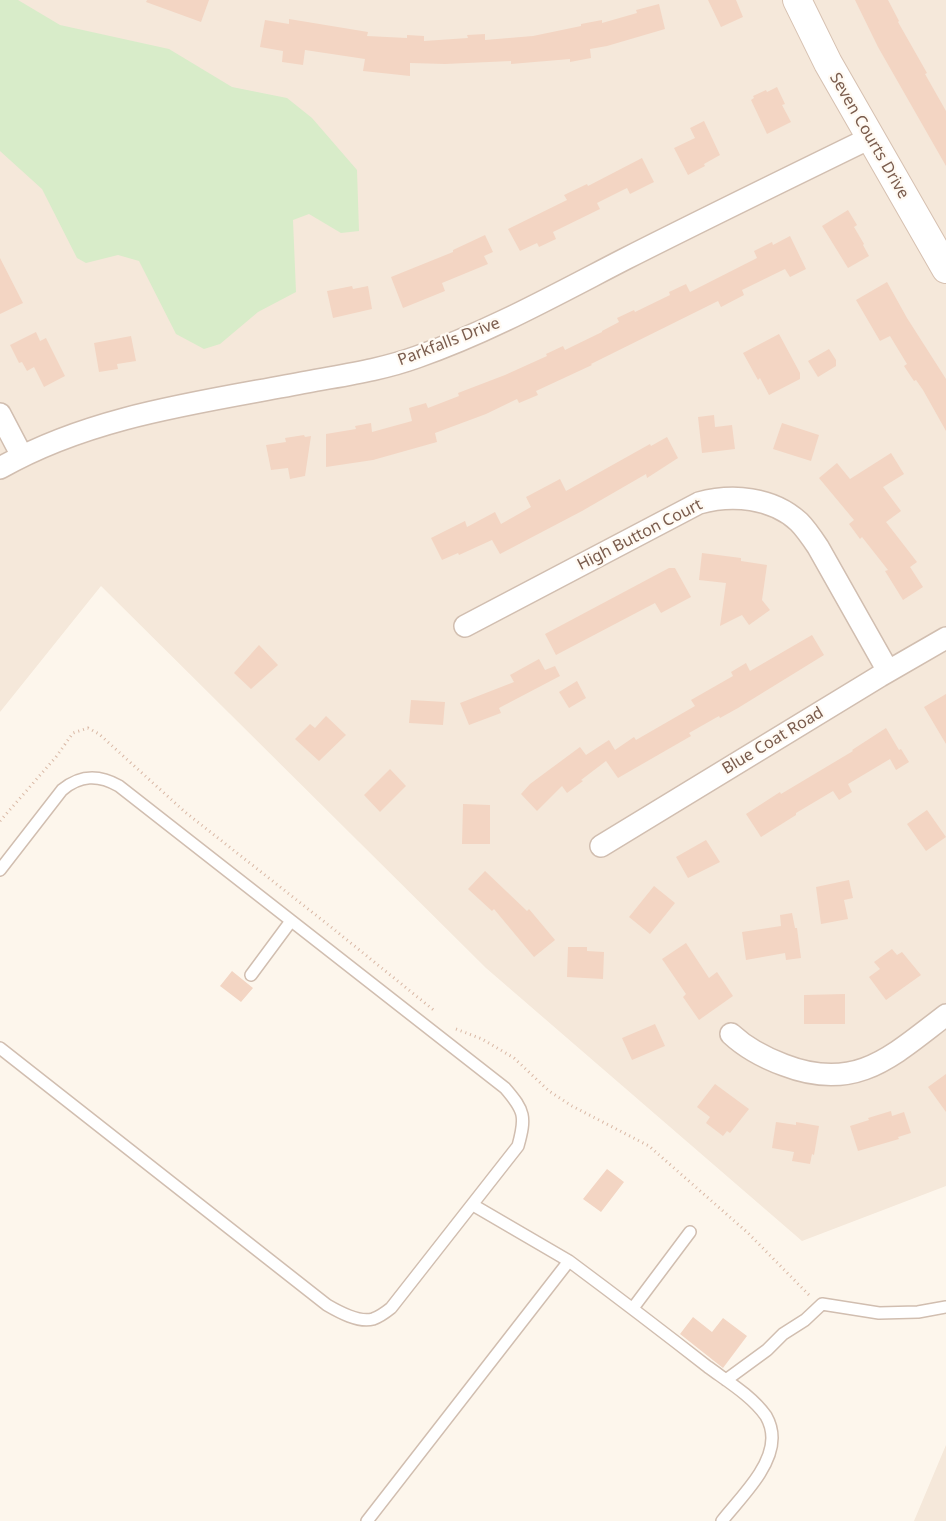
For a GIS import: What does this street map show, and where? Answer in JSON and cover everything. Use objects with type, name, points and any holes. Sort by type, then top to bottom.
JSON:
[{"type":"street","name":"Seven Courts Drive","points":[[796,0],[828,63],[946,269]]},
{"type":"street","name":"Parkfalls Drive","points":[[0,468],[72,434],[132,417],[179,406],[376,369],[416,358],[500,323],[870,138]]},
{"type":"street","points":[[0,414],[22,456]]},
{"type":"street","name":"High Button Court","points":[[465,626],[699,503],[727,497],[742,498],[768,504],[784,512],[798,521],[808,532],[888,671]]},
{"type":"street","name":"Blue Coat Road","points":[[601,846],[888,671],[946,638]]},
{"type":"street","points":[[731,1034],[742,1044],[768,1059],[810,1074],[830,1076],[846,1074],[882,1062],[946,1015]]},
{"type":"lane","points":[[0,870],[62,790],[73,780],[96,778],[109,780],[505,1088],[516,1101],[522,1113],[524,1125],[518,1146],[391,1308],[373,1319],[356,1318],[342,1314],[327,1305],[0,1048]]},
{"type":"lane","points":[[251,975],[291,922]]},
{"type":"lane","points":[[473,1205],[569,1261],[726,1380],[765,1415],[770,1425],[772,1436],[767,1459],[760,1472],[722,1521]]},
{"type":"lane","points":[[633,1308],[690,1232]]},
{"type":"lane","points":[[367,1521],[569,1261]]},
{"type":"lane","points":[[726,1380],[767,1350],[783,1334],[805,1320],[822,1304],[879,1313],[918,1312],[946,1307]]},
{"type":"path","points":[[0,821],[56,757],[73,734],[88,728],[99,734],[186,812],[443,1017]]},
{"type":"path","points":[[450,1023],[457,1030],[482,1039],[514,1058],[549,1091],[572,1106],[649,1146],[748,1233],[804,1291],[822,1304]]},
{"type":"shaded area","points":[[0,0],[946,0],[946,1186],[802,1241],[486,968],[101,586],[0,712]]},
{"type":"shaded area","points":[[946,1445],[946,1521],[914,1521]]},
{"type":"green space","points":[[0,0],[18,0],[60,25],[169,49],[232,87],[287,98],[312,118],[357,170],[359,231],[341,233],[309,214],[293,220],[296,292],[258,312],[220,344],[204,349],[176,334],[139,261],[118,255],[86,263],[77,258],[42,189],[0,151]]},
{"type":"building","points":[[147,0],[209,0],[201,22],[146,2]]},
{"type":"building","points":[[708,0],[736,0],[743,17],[721,27]]},
{"type":"building","points":[[855,0],[888,0],[946,111],[946,166],[878,47]]},
{"type":"building","points":[[659,4],[665,29],[590,49],[591,58],[570,62],[570,59],[511,64],[511,61],[445,64],[410,63],[410,76],[363,71],[365,59],[305,50],[303,65],[282,62],[283,51],[260,47],[265,20],[289,24],[289,19],[368,32],[367,36],[407,38],[407,35],[424,36],[424,41],[468,38],[467,35],[485,34],[485,40],[533,36],[602,20],[602,23],[637,13],[636,10]]},
{"type":"building","points":[[777,87],[785,104],[782,105],[791,122],[767,134],[751,100],[754,98],[753,96]]},
{"type":"building","points":[[704,121],[720,155],[688,175],[674,148],[695,138],[690,128]]},
{"type":"building","points":[[642,158],[654,182],[630,194],[627,188],[597,203],[600,209],[553,232],[556,239],[539,247],[537,243],[520,251],[508,229],[567,200],[564,195],[587,184],[588,186]]},
{"type":"building","points":[[848,210],[857,225],[854,227],[869,256],[848,268],[822,226]]},
{"type":"building","points":[[485,235],[493,252],[484,256],[488,264],[442,283],[445,291],[403,308],[391,277],[453,252],[453,250]]},
{"type":"building","points":[[790,236],[806,269],[790,277],[785,269],[742,290],[744,295],[721,307],[718,301],[592,365],[536,391],[538,395],[519,403],[517,399],[486,414],[435,433],[437,442],[373,460],[326,467],[326,434],[356,429],[355,426],[371,423],[372,432],[412,421],[409,408],[426,403],[428,408],[459,396],[458,393],[547,356],[546,354],[563,346],[565,350],[619,322],[617,318],[634,310],[635,312],[670,295],[669,292],[686,284],[690,292],[757,258],[754,251],[772,242],[773,245]]},
{"type":"building","points":[[0,258],[23,303],[0,314]]},
{"type":"building","points":[[887,282],[907,318],[946,379],[946,431],[923,390],[904,366],[907,364],[890,336],[880,341],[856,300]]},
{"type":"building","points":[[352,286],[353,289],[368,286],[372,309],[333,318],[327,291]]},
{"type":"building","points":[[36,332],[40,341],[46,338],[65,376],[44,387],[34,367],[27,371],[22,362],[19,363],[10,345]]},
{"type":"building","points":[[779,334],[800,373],[800,379],[769,395],[743,353]]},
{"type":"building","points":[[131,336],[136,361],[117,364],[118,369],[99,372],[94,343]]},
{"type":"building","points":[[829,349],[836,360],[836,366],[818,377],[808,361]]},
{"type":"building","points":[[714,415],[715,427],[732,425],[735,449],[702,453],[698,417]]},
{"type":"building","points":[[782,423],[819,435],[811,461],[773,449]]},
{"type":"building","points":[[304,435],[305,437],[311,436],[305,476],[290,479],[288,468],[271,470],[266,445],[286,442],[285,438]]},
{"type":"building","points":[[667,437],[678,458],[647,478],[646,474],[582,511],[500,554],[492,540],[459,555],[458,553],[442,560],[431,538],[465,521],[467,527],[495,512],[501,524],[531,507],[526,497],[560,479],[566,491],[650,444],[651,446]]},
{"type":"building","points":[[891,453],[904,474],[883,487],[901,511],[886,522],[917,562],[910,567],[923,587],[903,600],[885,571],[888,570],[862,537],[860,539],[849,524],[854,520],[819,478],[837,463],[850,479]]},
{"type":"building","points":[[702,553],[741,558],[741,561],[767,565],[762,600],[770,610],[749,625],[742,615],[720,626],[726,583],[699,580]]},
{"type":"building","points":[[669,568],[675,568],[691,597],[661,613],[655,603],[556,655],[545,634]]},
{"type":"building","points":[[812,635],[824,655],[738,708],[720,718],[719,716],[689,733],[691,736],[618,778],[606,761],[567,793],[562,786],[537,811],[521,794],[530,784],[580,747],[586,755],[609,740],[615,750],[634,737],[636,740],[695,706],[691,700],[733,676],[731,672],[746,663],[750,671]]},
{"type":"building","points":[[259,645],[278,665],[251,689],[234,673]]},
{"type":"building","points":[[539,659],[545,670],[555,666],[560,676],[499,708],[501,713],[469,725],[460,703],[514,682],[510,675]]},
{"type":"building","points":[[577,681],[586,698],[569,708],[559,692]]},
{"type":"building","points":[[946,694],[946,744],[924,707]]},
{"type":"building","points":[[411,700],[445,702],[443,725],[409,723]]},
{"type":"building","points":[[326,716],[346,735],[319,761],[295,739],[310,724],[315,728]]},
{"type":"building","points":[[886,728],[899,750],[901,749],[909,762],[896,770],[890,759],[848,784],[852,792],[839,800],[833,791],[761,837],[746,814],[780,792],[781,794],[853,751]]},
{"type":"building","points":[[390,769],[406,786],[380,812],[364,795]]},
{"type":"building","points":[[463,804],[490,805],[490,844],[462,844]]},
{"type":"building","points":[[927,810],[946,837],[926,851],[907,824]]},
{"type":"building","points":[[706,840],[720,862],[688,878],[676,857]]},
{"type":"building","points":[[485,871],[527,911],[529,909],[555,940],[534,957],[494,909],[492,911],[468,889]]},
{"type":"building","points":[[849,880],[853,898],[844,900],[848,919],[821,924],[816,887]]},
{"type":"building","points":[[654,886],[675,903],[650,934],[629,917]]},
{"type":"building","points":[[792,913],[795,928],[797,928],[801,958],[786,960],[785,953],[746,960],[742,932],[781,926],[780,915]]},
{"type":"building","points":[[686,943],[709,978],[717,972],[733,996],[699,1020],[683,997],[686,994],[662,959]]},
{"type":"building","points":[[568,947],[587,947],[587,951],[604,952],[603,979],[567,977]]},
{"type":"building","points":[[892,949],[897,955],[902,952],[921,975],[886,1000],[869,977],[880,969],[874,962]]},
{"type":"building","points":[[232,971],[253,988],[241,1002],[220,986]]},
{"type":"building","points":[[845,994],[845,1024],[804,1024],[804,995]]},
{"type":"building","points":[[655,1024],[665,1046],[632,1060],[622,1038]]},
{"type":"building","points":[[946,1074],[946,1112],[928,1087]]},
{"type":"building","points":[[715,1084],[749,1109],[730,1133],[727,1131],[723,1136],[706,1123],[710,1117],[697,1107]]},
{"type":"building","points":[[891,1111],[892,1116],[904,1112],[911,1133],[898,1137],[899,1139],[858,1151],[850,1126]]},
{"type":"building","points":[[776,1122],[796,1125],[796,1122],[819,1126],[814,1155],[812,1154],[810,1164],[792,1161],[794,1152],[772,1148]]},
{"type":"building","points":[[607,1169],[624,1182],[601,1212],[583,1199]]},
{"type":"building","points":[[693,1317],[712,1332],[723,1318],[747,1336],[723,1368],[680,1334]]}]
